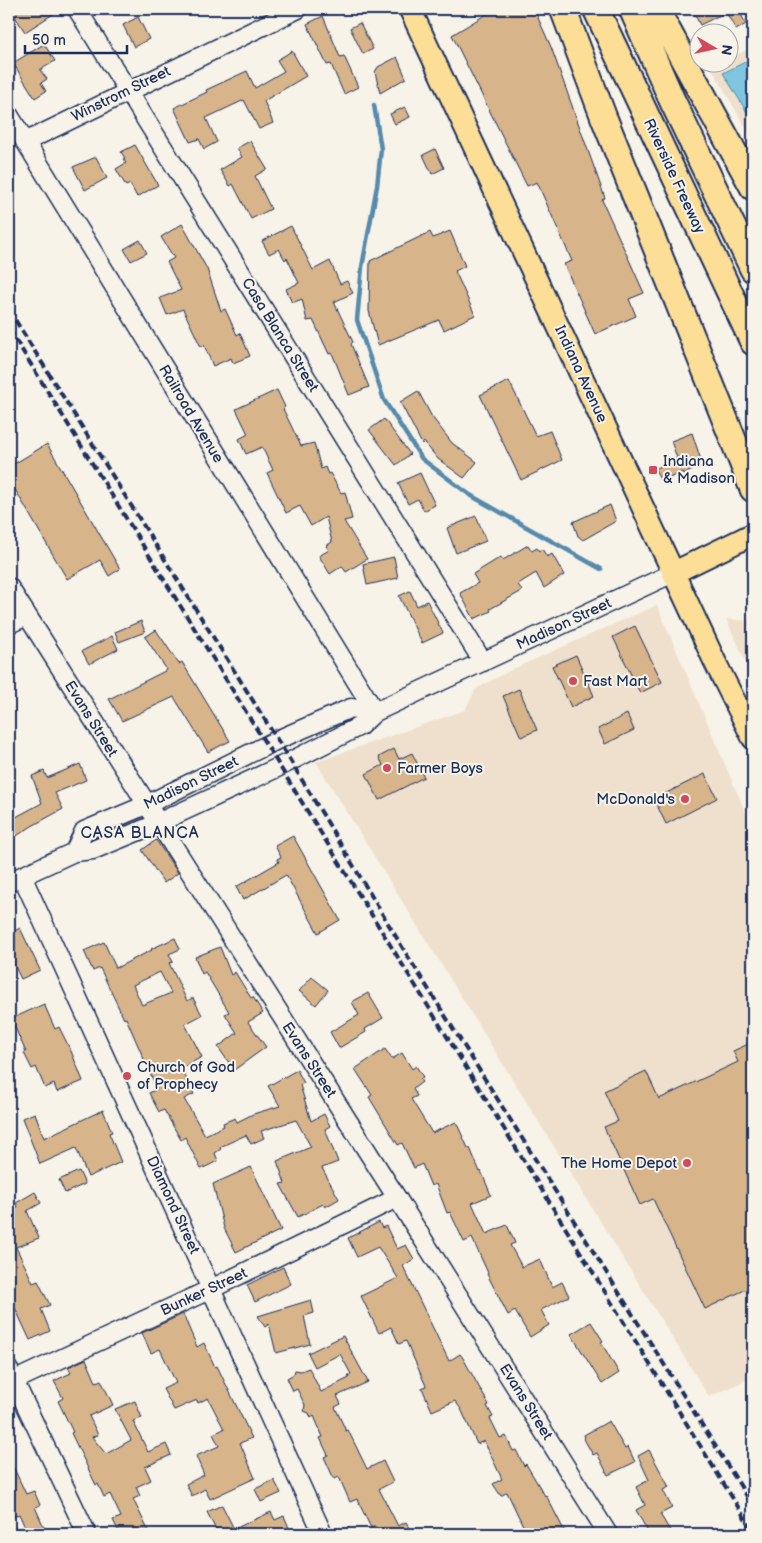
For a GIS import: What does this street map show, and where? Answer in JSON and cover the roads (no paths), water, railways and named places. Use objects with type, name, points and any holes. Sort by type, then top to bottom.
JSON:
[{"type":"highway","points":[[562,9],[753,488]]},
{"type":"highway","name":"Riverside Freeway","points":[[596,9],[753,342]]},
{"type":"highway","name":"Riverside Freeway","points":[[632,9],[672,100],[753,269]]},
{"type":"highway","points":[[656,9],[753,187]]},
{"type":"main road","name":"Indiana Avenue","points":[[410,9],[673,573],[753,738]]},
{"type":"main road","name":"Madison Street","points":[[673,573],[753,534]]},
{"type":"street","name":"Casa Blanca Street","points":[[77,9],[483,662]]},
{"type":"street","name":"Winstrom Street","points":[[25,142],[298,9]]},
{"type":"street","name":"Railroad Avenue","points":[[9,115],[375,712]]},
{"type":"street","name":"Madison Street","points":[[15,879],[74,852],[93,850],[158,823],[360,726],[375,712],[673,573]]},
{"type":"street","name":"Evans Street","points":[[9,587],[146,805],[398,1198],[608,1534]]},
{"type":"street","points":[[9,624],[26,616]]},
{"type":"street","name":"Madison Street","points":[[74,852],[84,831],[146,805],[278,740],[351,708],[375,712]]},
{"type":"street","name":"Diamond Street","points":[[15,879],[211,1289],[323,1534]]},
{"type":"street","name":"Bunker Street","points":[[10,1378],[211,1289],[398,1198]]},
{"type":"street","points":[[10,1378],[87,1534]]},
{"type":"water","points":[[749,60],[753,70],[753,122],[723,73],[740,72],[740,64]]},
{"type":"waterway","points":[[374,105],[381,149],[377,186],[362,267],[357,320],[384,400],[422,459],[470,495],[601,569]]},
{"type":"railway","points":[[9,310],[290,760],[407,955],[753,1506]]},
{"type":"railway","points":[[9,329],[753,1531]]},
{"type":"place","name":"Indiana & Madison","points":[[653,470]]},
{"type":"place","name":"Fast Mart","points":[[573,681]]},
{"type":"place","name":"Farmer Boys","points":[[387,768]]},
{"type":"place","name":"McDonald's","points":[[685,799]]},
{"type":"place","name":"Church of God of Prophecy","points":[[127,1076]]},
{"type":"place","name":"The Home Depot","points":[[687,1163]]},
{"type":"district","name":"CASA BLANCA","points":[[140,833]]}]
